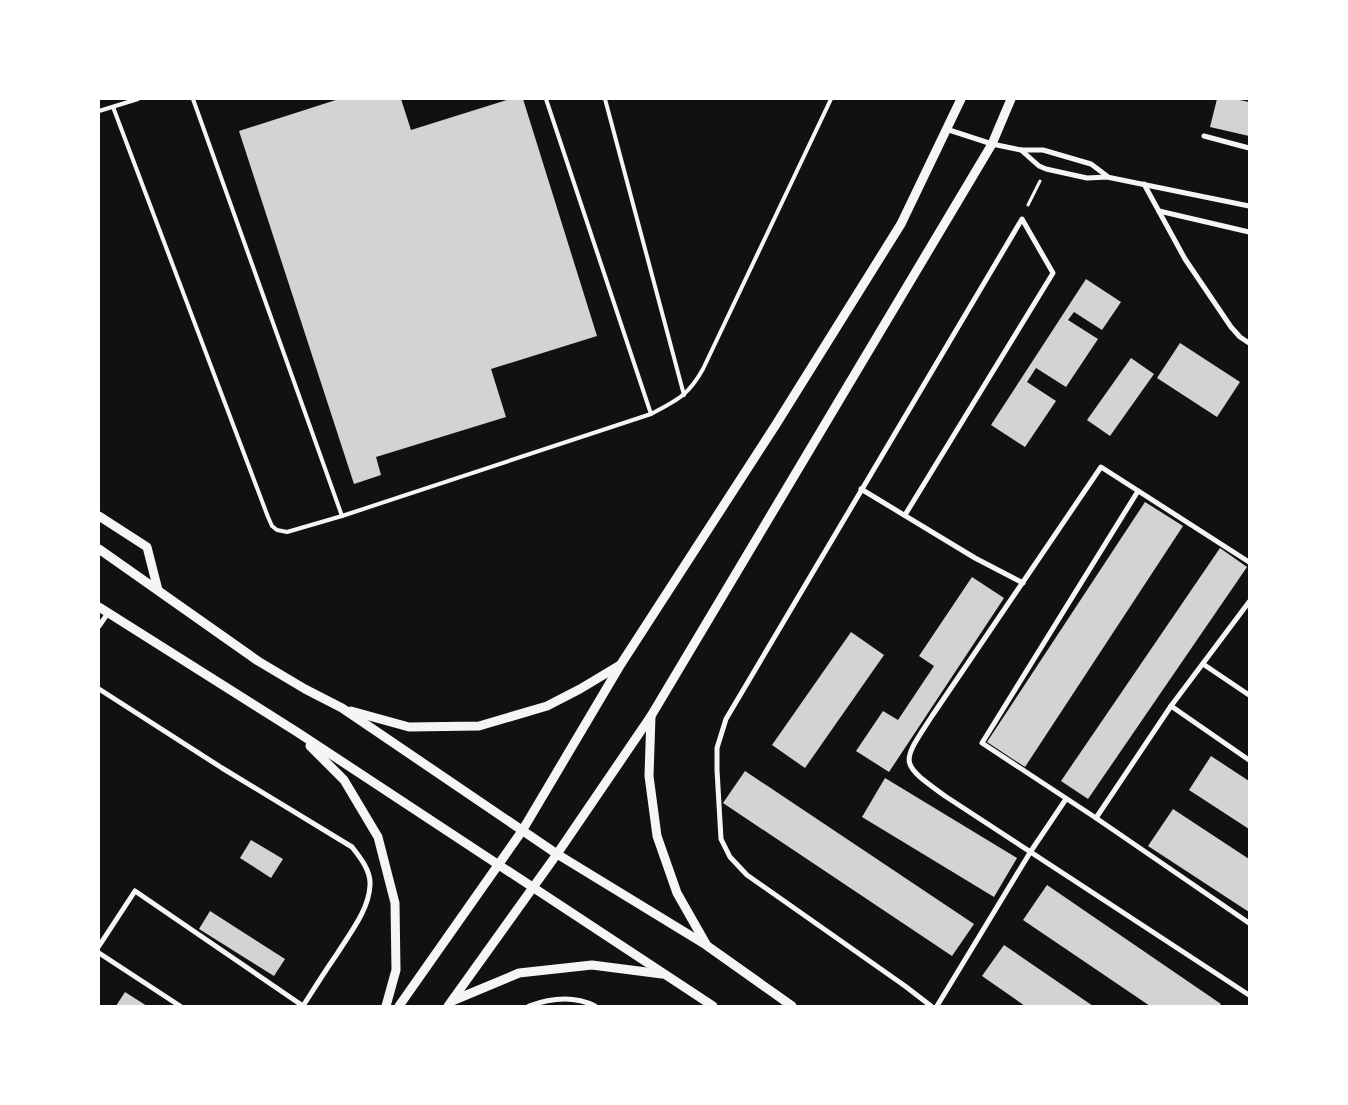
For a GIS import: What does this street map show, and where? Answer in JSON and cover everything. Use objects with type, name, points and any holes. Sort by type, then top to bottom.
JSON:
[{"type":"street","points":[[399,1006],[500,865],[522,831],[621,664],[775,426],[901,224],[961,99]]},
{"type":"street","points":[[450,1004],[533,889],[651,716],[992,144],[1011,99]]},
{"type":"street","points":[[946,129],[992,144],[1020,150],[1043,150],[1091,164],[1107,176]]},
{"type":"street","points":[[1204,136],[1249,148]]},
{"type":"street","points":[[1020,150],[1039,166],[1046,169],[1087,178],[1107,176],[1249,206]]},
{"type":"street","points":[[1144,184],[1186,259],[1231,327],[1249,343]]},
{"type":"street","points":[[1159,211],[1249,232]]},
{"type":"street","points":[[905,515],[1054,273],[1022,219],[726,719],[717,748],[721,839],[730,857],[746,875],[931,1006]]},
{"type":"street","points":[[1249,562],[1100,466],[916,740],[909,755],[908,763],[910,768],[923,780],[1249,995]]},
{"type":"street","points":[[861,489],[975,558],[1023,583]]},
{"type":"street","points":[[1138,491],[982,743],[1096,818],[1249,923]]},
{"type":"street","points":[[99,516],[147,547],[158,590]]},
{"type":"street","points":[[99,548],[258,661],[305,690],[342,708],[557,854],[706,945],[792,1006]]},
{"type":"street","points":[[1096,818],[1171,706],[1249,602]]},
{"type":"street","points":[[99,607],[297,732],[713,1006]]},
{"type":"street","points":[[99,626],[108,613]]},
{"type":"street","points":[[342,708],[409,728],[480,726],[547,706],[580,689],[621,664]]},
{"type":"street","points":[[1203,664],[1249,695]]},
{"type":"street","points":[[99,689],[222,768],[352,846],[362,860],[369,875],[370,884],[366,904],[359,920],[303,1006],[135,891],[99,946]]},
{"type":"street","points":[[1171,706],[1249,760]]},
{"type":"street","points":[[651,716],[648,776],[657,836],[677,893],[706,945]]},
{"type":"street","points":[[297,732],[344,780],[378,838],[395,903],[396,970],[386,1006]]},
{"type":"street","points":[[937,1006],[1031,851],[1066,799]]},
{"type":"street","points":[[99,954],[180,1006]]},
{"type":"street","points":[[450,1004],[519,973],[592,964],[664,975]]},
{"type":"street","points":[[529,1006],[542,1001],[567,998],[595,1006]]},
{"type":"lane","points":[[99,111],[138,99]]},
{"type":"lane","points":[[193,99],[342,516]]},
{"type":"lane","points":[[546,99],[651,414]]},
{"type":"lane","points":[[605,99],[684,395]]},
{"type":"lane","points":[[113,108],[272,526],[277,530],[287,532],[342,516],[651,414],[684,395],[694,386],[703,370],[831,99]]},
{"type":"path","points":[[1022,219],[1046,169]]},
{"type":"building","points":[[339,99],[401,99],[411,130],[510,99],[523,99],[597,336],[491,369],[506,417],[376,457],[381,475],[354,484],[239,131]]},
{"type":"building","points":[[1217,99],[1235,99],[1249,102],[1249,136],[1210,127]]},
{"type":"building","points":[[1086,279],[1121,302],[1102,330],[1074,312],[1068,320],[1098,339],[1066,387],[1036,368],[1027,382],[1056,401],[1025,447],[991,425]]},
{"type":"building","points":[[1180,343],[1240,382],[1217,417],[1157,378]]},
{"type":"building","points":[[1131,358],[1154,374],[1110,436],[1087,420]]},
{"type":"building","points":[[1145,502],[1183,526],[1025,767],[987,742]]},
{"type":"building","points":[[1220,548],[1247,567],[1088,799],[1061,781]]},
{"type":"building","points":[[972,577],[1004,598],[889,772],[856,751],[883,711],[898,720],[934,666],[919,656]]},
{"type":"building","points":[[851,632],[884,655],[805,768],[772,745]]},
{"type":"building","points":[[1211,756],[1249,781],[1249,829],[1189,790]]},
{"type":"building","points":[[745,771],[974,924],[952,956],[723,803]]},
{"type":"building","points":[[885,778],[1017,858],[994,897],[862,817]]},
{"type":"building","points":[[1173,809],[1249,859],[1249,912],[1148,846]]},
{"type":"building","points":[[251,840],[283,859],[271,878],[240,858]]},
{"type":"building","points":[[1047,885],[1221,1004],[1219,1006],[1150,1006],[1023,920]]},
{"type":"building","points":[[210,911],[285,959],[274,976],[199,929]]},
{"type":"building","points":[[1004,945],[1093,1006],[1025,1006],[982,976]]},
{"type":"building","points":[[125,992],[147,1006],[116,1006]]}]
